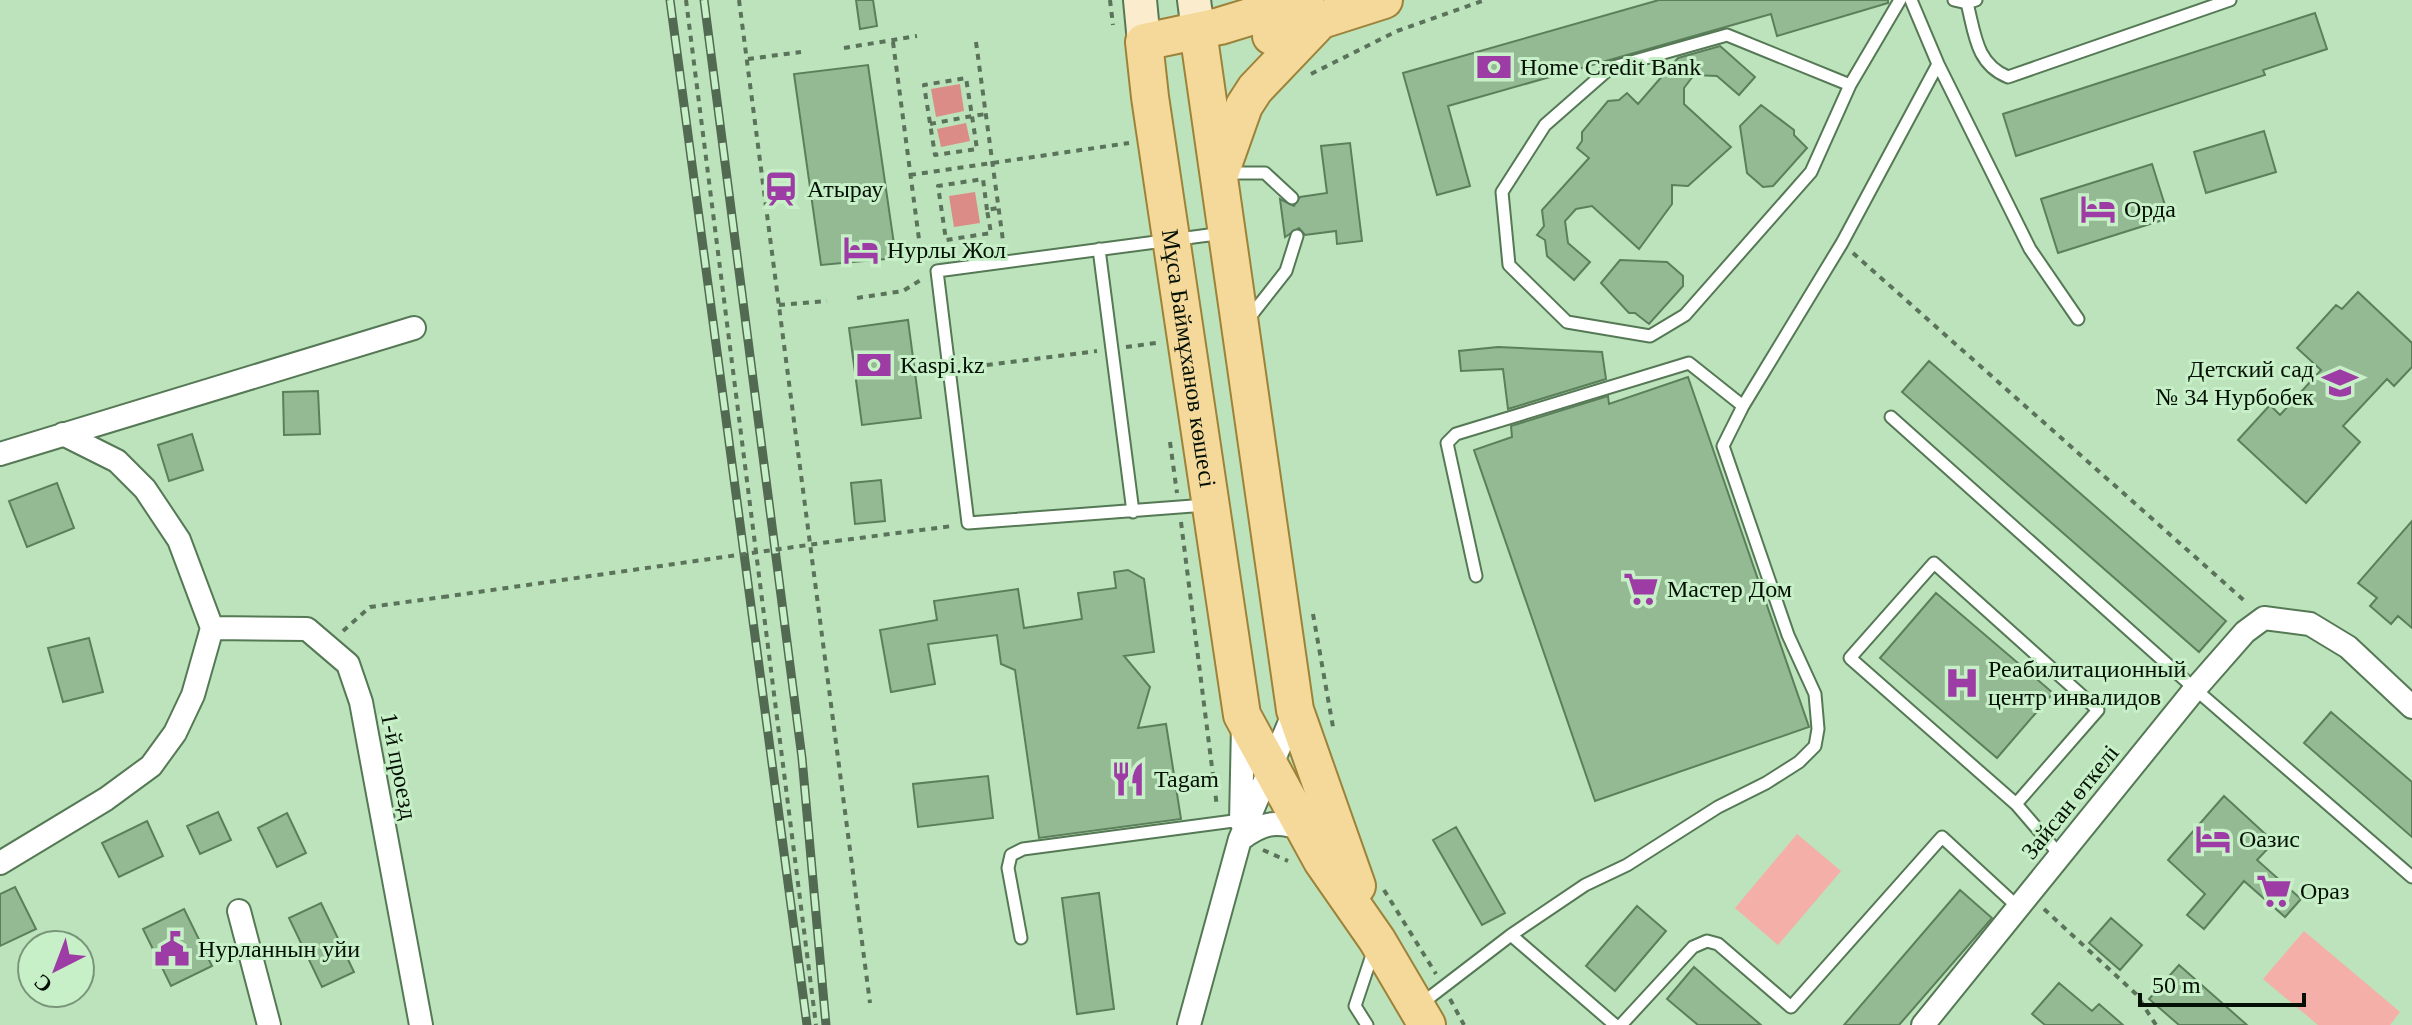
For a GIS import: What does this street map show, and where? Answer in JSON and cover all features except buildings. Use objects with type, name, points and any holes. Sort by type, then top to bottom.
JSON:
[{"type":"main road","name":"Мұса Баймұханов көшесі","points":[[1140,0],[1135,46],[1170,239],[1194,506],[1242,715]]},
{"type":"main road","points":[[1135,46],[1308,5],[1384,0]]},
{"type":"main road","points":[[1220,173],[1244,106],[1308,5]]},
{"type":"main road","points":[[1198,29],[1295,710],[1377,940]]},
{"type":"main road","points":[[1242,715],[1322,861],[1377,940],[1430,1007]]},
{"type":"street","points":[[0,454],[414,328]]},
{"type":"street","points":[[0,863],[106,799],[151,766],[175,733],[193,695],[212,628],[179,540],[145,489],[117,461],[63,434]]},
{"type":"street","name":"Зайсан өткелі","points":[[1923,1025],[2195,689],[2245,632],[2264,618]]},
{"type":"street","points":[[2264,618],[2310,624],[2348,647],[2412,707]]},
{"type":"street","name":"1-й проезд","points":[[212,628],[307,629],[348,664],[361,702],[421,1025]]},
{"type":"street","points":[[1233,827],[1271,767],[1295,710]]},
{"type":"street","points":[[1189,1025],[1233,827],[1242,715]]},
{"type":"street","points":[[1233,827],[1277,821],[1306,829]]},
{"type":"street","points":[[239,911],[269,1025]]},
{"type":"lane","points":[[1850,85],[1727,35],[1610,68],[1545,125],[1502,192],[1509,265],[1567,322],[1650,336],[1685,315],[1811,172],[1850,85],[1900,0]]},
{"type":"lane","points":[[1911,0],[1938,64],[2030,249],[2078,319]]},
{"type":"lane","points":[[1954,0],[1971,2],[1981,57],[1991,70],[2008,77],[2230,0]]},
{"type":"lane","points":[[1430,1007],[1511,935],[1585,885],[1627,865],[1718,807],[1799,762],[1815,746],[1818,729],[1815,694],[1788,635],[1723,446],[1743,406],[1842,243],[1938,64]]},
{"type":"lane","points":[[1220,173],[1265,173],[1292,198]]},
{"type":"lane","points":[[1194,506],[968,523],[937,271],[1228,232]]},
{"type":"lane","points":[[1241,328],[1286,271],[1297,236]]},
{"type":"lane","points":[[1099,249],[1133,512]]},
{"type":"lane","points":[[1476,576],[1447,443],[1456,434],[1689,363],[1743,406]]},
{"type":"lane","points":[[1891,417],[2195,689],[2412,877]]},
{"type":"lane","points":[[2016,804],[2098,710],[1934,563],[1850,658],[2016,804],[2059,854]]},
{"type":"lane","points":[[1021,938],[1008,868],[1011,855],[1023,849],[1233,827]]},
{"type":"lane","points":[[1621,1025],[1693,947],[1707,941],[1718,944],[1791,1007],[1942,837],[2024,902]]},
{"type":"lane","points":[[1511,935],[1615,1025]]},
{"type":"lane","points":[[1367,1025],[1355,1006],[1377,940]]},
{"type":"path","points":[[686,0],[816,1025]]},
{"type":"path","points":[[739,0],[870,1003]]},
{"type":"path","points":[[1110,0],[1135,46]]},
{"type":"path","points":[[1306,77],[1397,31],[1485,0]]},
{"type":"path","points":[[844,48],[917,36]]},
{"type":"path","points":[[857,298],[903,291],[937,271],[920,247],[893,42]]},
{"type":"path","points":[[976,42],[1006,262]]},
{"type":"path","points":[[747,59],[801,52]]},
{"type":"path","points":[[966,78],[972,116],[977,149],[935,155],[924,85],[966,78]]},
{"type":"path","points":[[930,124],[986,114]]},
{"type":"path","points":[[910,175],[1129,143]]},
{"type":"path","points":[[983,179],[987,210],[991,233],[946,240],[938,186],[983,179]]},
{"type":"path","points":[[987,210],[998,208]]},
{"type":"path","points":[[1842,243],[2264,618]]},
{"type":"path","points":[[779,305],[827,301]]},
{"type":"path","points":[[949,370],[1156,343]]},
{"type":"path","points":[[1194,506],[1233,827],[1301,867]]},
{"type":"path","points":[[328,644],[370,607],[968,523]]},
{"type":"path","points":[[1311,605],[1334,730]]},
{"type":"path","points":[[1378,880],[1430,1007],[1464,1025]]},
{"type":"path","points":[[2024,902],[2136,994],[2156,1025]]},
{"type":"shaded area","points":[[960,84],[964,111],[936,117],[931,89]]},
{"type":"shaded area","points":[[966,123],[970,141],[941,147],[937,129]]},
{"type":"shaded area","points":[[975,192],[980,223],[954,227],[949,196]]},
{"type":"shaded area","points":[[1797,834],[1841,871],[1778,945],[1735,908]]},
{"type":"shaded area","points":[[2304,931],[2400,1012],[2390,1025],[2318,1025],[2263,979]]},
{"type":"railway","points":[[670,0],[807,1025]]},
{"type":"railway","points":[[704,0],[802,758],[826,1025]]},
{"type":"place","name":"Home Credit Bank","points":[[1494,67]]},
{"type":"place","name":"Атырау","points":[[781,189]]},
{"type":"place","name":"Орда","points":[[2098,209]]},
{"type":"place","name":"Нурлы Жол","points":[[861,250]]},
{"type":"place","name":"Kaspi.kz","points":[[874,365]]},
{"type":"place","name":"Детский сад № 34 Нурбобек","points":[[2340,383]]},
{"type":"place","name":"Мастер Дом","points":[[1641,589]]},
{"type":"place","name":"Реабилитационный центр инвалидов","points":[[1962,683]]},
{"type":"place","name":"Tagam","points":[[1128,779]]},
{"type":"place","name":"Оазис","points":[[2213,839]]},
{"type":"place","name":"Ораз","points":[[2274,891]]},
{"type":"place","name":"Нурланнын уйи","points":[[172,949]]}]
